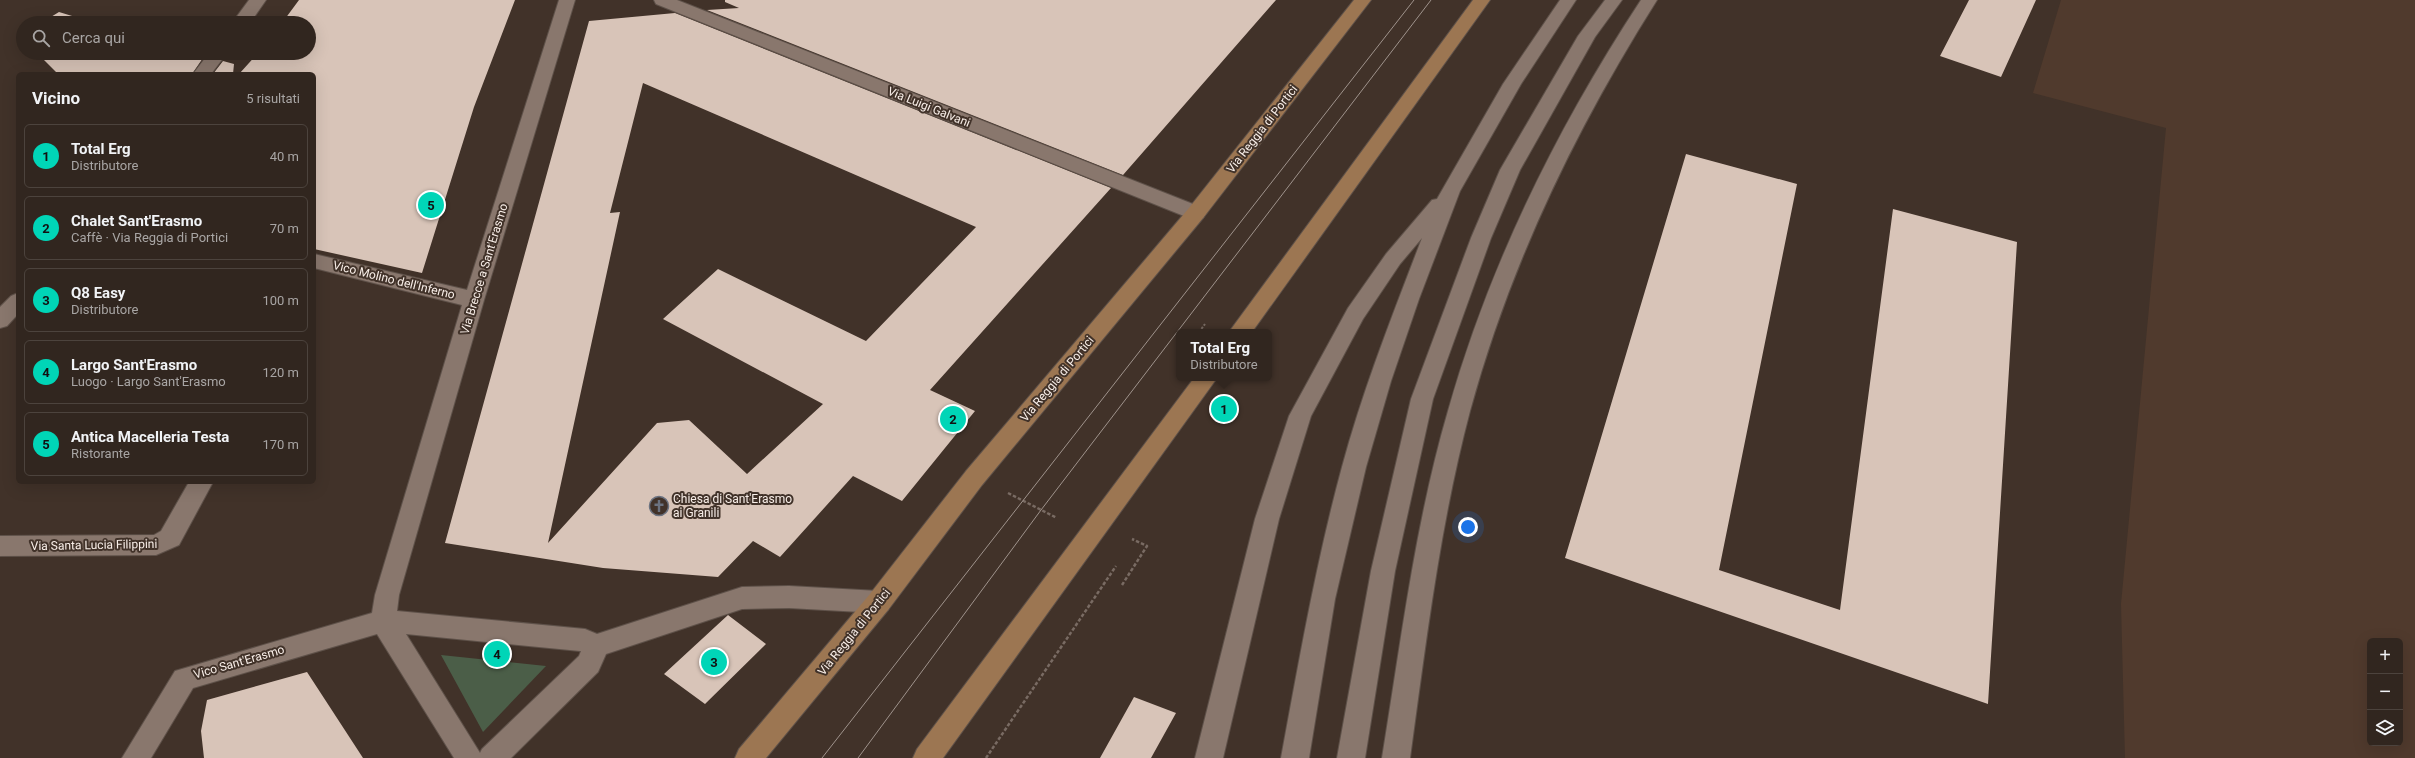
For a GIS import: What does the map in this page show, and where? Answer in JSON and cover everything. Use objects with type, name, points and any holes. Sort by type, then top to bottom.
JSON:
[{"type":"main road","name":"Via Reggia di Portici","points":[[749,758],[880,602],[974,478],[1196,213],[1364,0]]},
{"type":"main road","points":[[1242,329],[1482,0]]},
{"type":"main road","points":[[927,758],[1093,534],[1204,381]]},
{"type":"street","points":[[245,16],[258,0]]},
{"type":"street","name":"Via Brecce a Sant'Erasmo","points":[[383,621],[387,595],[474,300],[566,0]]},
{"type":"street","name":"Via Luigi Galvani","points":[[662,0],[1196,213]]},
{"type":"street","points":[[1295,758],[1323,599],[1354,467],[1385,366],[1450,192],[1512,84],[1568,0]]},
{"type":"street","points":[[1351,758],[1383,571],[1422,399],[1481,238],[1510,170],[1587,36],[1614,0]]},
{"type":"street","points":[[1396,758],[1424,577],[1438,508],[1459,411],[1480,346],[1516,245],[1569,130],[1613,54],[1649,0]]},
{"type":"street","points":[[204,72],[213,60]]},
{"type":"street","points":[[1209,758],[1267,519],[1300,416],[1355,314],[1393,259],[1450,192]]},
{"type":"street","name":"Vico Molino dell'Inferno","points":[[316,261],[474,300]]},
{"type":"street","points":[[0,320],[16,303]]},
{"type":"street","name":"Via Santa Lucia Filippini","points":[[0,546],[156,545],[164,543],[170,538],[200,484]]},
{"type":"street","points":[[594,646],[742,598],[789,597],[880,602]]},
{"type":"street","points":[[383,621],[585,640],[594,646]]},
{"type":"street","points":[[383,621],[469,758]]},
{"type":"street","name":"Vico Sant'Erasmo","points":[[136,758],[184,679],[383,621]]},
{"type":"street","points":[[492,758],[589,664],[592,659],[594,646]]},
{"type":"path","points":[[974,478],[1093,534]]},
{"type":"path","points":[[1122,585],[1147,546],[1127,536]]},
{"type":"path","points":[[986,758],[1118,563]]},
{"type":"shaded area","points":[[2061,0],[2415,0],[2415,758],[2125,758],[2121,604],[2166,128],[2033,93]]},
{"type":"green space","points":[[441,655],[546,666],[483,732]]},
{"type":"building","points":[[299,0],[515,0],[474,107],[422,273],[316,249],[316,72],[241,72],[252,60],[316,60],[316,16],[287,16]]},
{"type":"building","points":[[725,0],[1276,0],[1123,175],[707,10],[739,8],[725,2]]},
{"type":"building","points":[[1969,0],[2036,0],[2001,77],[1940,56]]},
{"type":"building","points":[[59,12],[72,16],[52,16]]},
{"type":"building","points":[[675,13],[1111,188],[930,390],[975,411],[902,501],[853,476],[780,557],[753,541],[718,577],[603,568],[445,543],[589,21]],"holes":[[[643,83],[976,227],[866,341],[718,269],[663,319],[823,404],[747,474],[689,420],[657,423],[548,543],[620,212],[610,213]]]},
{"type":"building","points":[[44,60],[202,60],[193,72],[56,72]]},
{"type":"building","points":[[223,61],[234,64],[233,72],[215,72]]},
{"type":"building","points":[[1686,154],[1797,184],[1719,570],[1840,610],[1893,209],[2017,242],[1988,704],[1565,558]]},
{"type":"building","points":[[728,615],[766,644],[705,704],[664,674]]},
{"type":"building","points":[[307,672],[363,758],[204,758],[201,731],[207,700]]},
{"type":"building","points":[[1134,697],[1176,713],[1151,758],[1100,758]]},
{"type":"tram line","points":[[822,758],[1414,0]]},
{"type":"tram line","points":[[1179,329],[1431,0]]},
{"type":"tram line","points":[[858,758],[1041,510],[1176,333]]},
{"type":"place","name":"Antica Macelleria Testa","points":[[431,205]]},
{"type":"place","name":"Total Erg","points":[[1224,409]]},
{"type":"place","name":"Chalet Sant'Erasmo","points":[[953,419]]},
{"type":"place","name":"Chiesa di Sant'Erasmo ai Granili","points":[[659,506]]},
{"type":"place","name":"Largo Sant'Erasmo","points":[[497,654]]},
{"type":"place","name":"Q8 Easy","points":[[714,662]]}]
